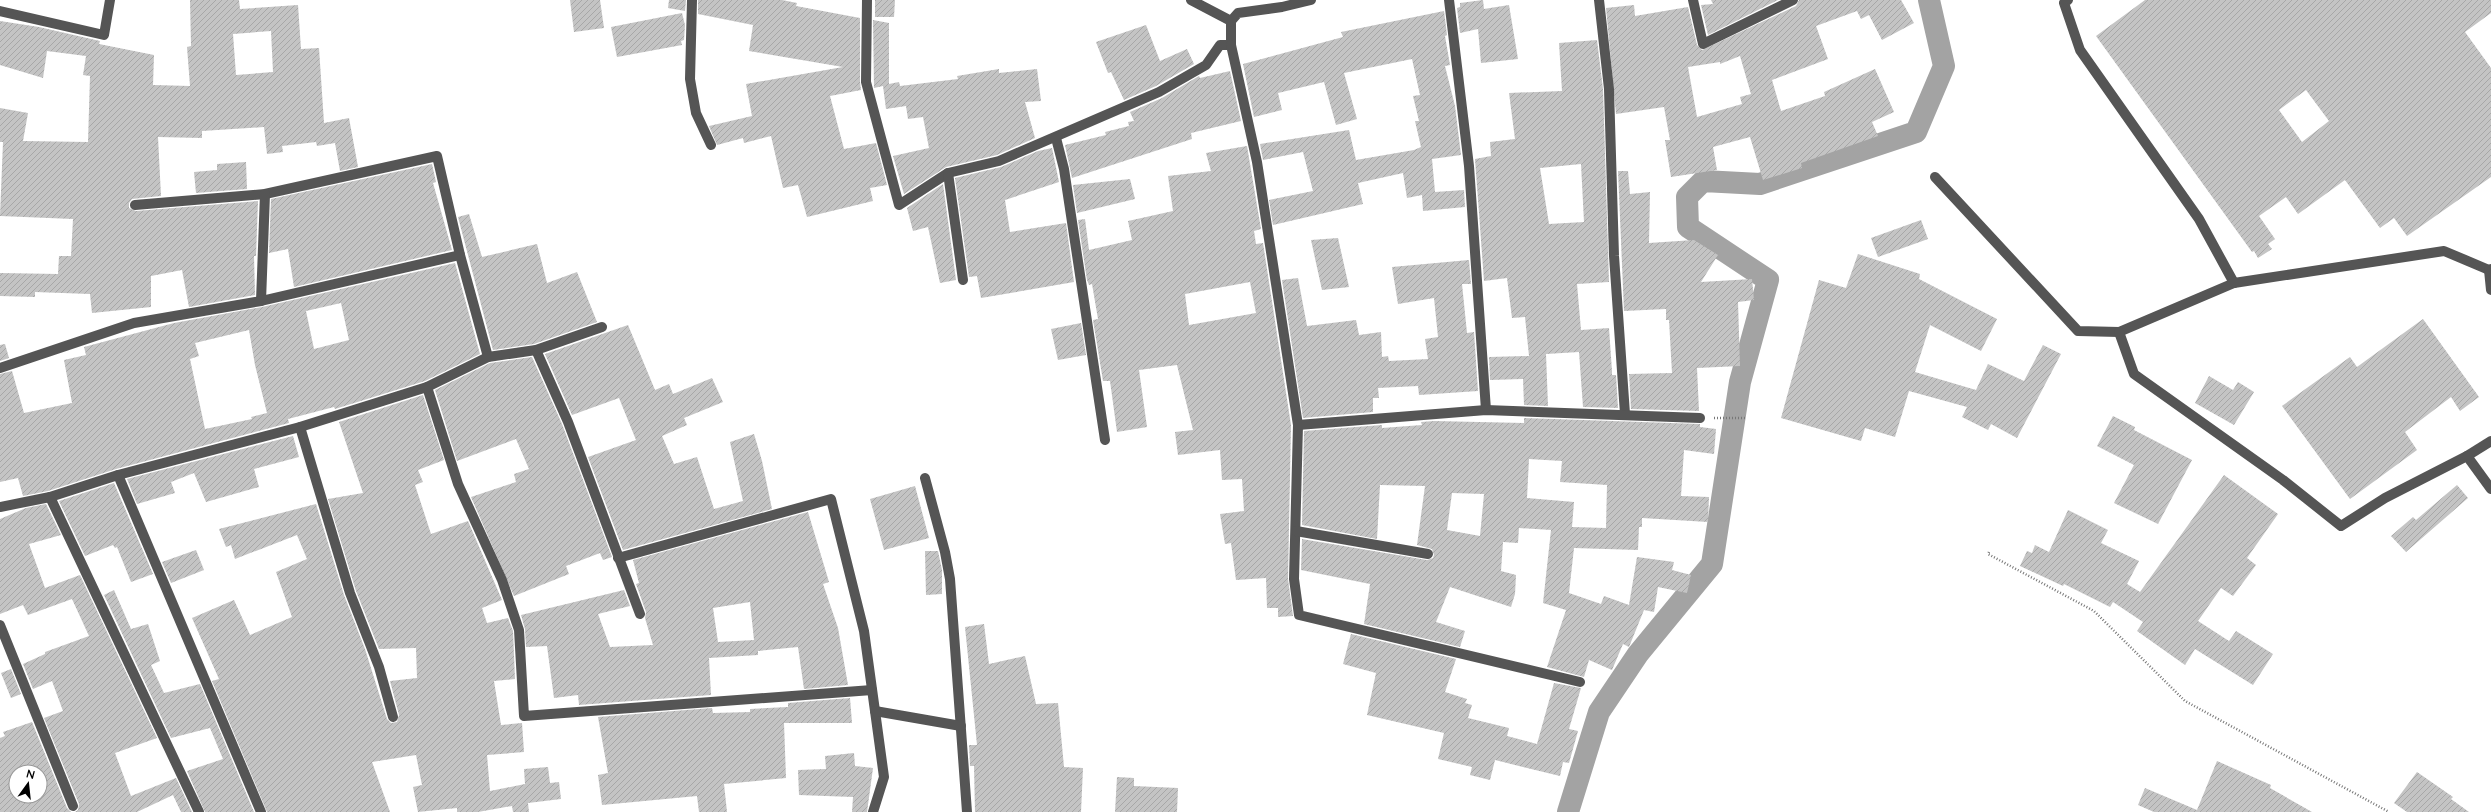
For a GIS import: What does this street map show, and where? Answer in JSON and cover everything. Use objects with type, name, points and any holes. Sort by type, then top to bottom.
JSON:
[{"type":"street","points":[[0,11],[104,35],[110,0]]},
{"type":"street","points":[[692,0],[690,78],[696,113],[710,145]]},
{"type":"street","points":[[867,0],[866,82],[899,205],[948,173],[999,161],[1056,138],[1159,92],[1206,66],[1220,45],[1231,45]]},
{"type":"street","points":[[1191,0],[1231,21]]},
{"type":"street","points":[[1312,0],[1282,7],[1238,13],[1231,21],[1231,45],[1257,162],[1298,425],[1294,579],[1299,615],[1580,682]]},
{"type":"street","points":[[1449,0],[1469,166],[1486,410]]},
{"type":"street","points":[[1599,0],[1609,89],[1614,256],[1625,414]]},
{"type":"street","points":[[1693,0],[1703,44],[1793,0]]},
{"type":"street","points":[[2068,0],[2064,3],[2080,50],[2199,219],[2234,283]]},
{"type":"street","points":[[1056,138],[1064,169],[1105,440]]},
{"type":"street","points":[[135,205],[265,194],[437,156],[460,255],[488,357]]},
{"type":"street","points":[[948,173],[963,280]]},
{"type":"street","points":[[1935,178],[2078,331],[2119,332],[2234,283],[2444,251],[2490,270],[2491,290]]},
{"type":"street","points":[[261,301],[265,194]]},
{"type":"street","points":[[0,368],[134,323],[261,301],[460,255]]},
{"type":"street","points":[[0,507],[50,497],[118,475],[229,448],[300,427],[427,387],[488,357],[536,350],[602,327]]},
{"type":"street","points":[[2119,332],[2134,374],[2283,480],[2341,526],[2385,498],[2467,456],[2491,441]]},
{"type":"street","points":[[536,350],[568,422],[640,614]]},
{"type":"street","points":[[427,387],[458,484],[502,580],[519,630],[524,716],[872,690]]},
{"type":"street","points":[[1298,425],[1486,410],[1700,418]]},
{"type":"street","points":[[300,427],[350,593],[378,667],[393,717]]},
{"type":"street","points":[[2467,456],[2491,489]]},
{"type":"street","points":[[118,475],[261,812]]},
{"type":"street","points":[[925,478],[950,579],[966,812]]},
{"type":"street","points":[[50,497],[199,812]]},
{"type":"street","points":[[618,558],[831,499],[864,631],[884,777],[873,812]]},
{"type":"street","points":[[1296,531],[1428,554]]},
{"type":"street","points":[[0,625],[73,806]]},
{"type":"street","points":[[875,711],[961,726]]},
{"type":"path","points":[[1700,418],[1746,418]]},
{"type":"path","points":[[1989,552],[1988,554],[2094,611],[2185,701],[2389,812]]},
{"type":"building","points":[[190,0],[239,0],[240,9],[298,5],[301,49],[319,48],[324,123],[349,118],[358,167],[340,171],[335,143],[317,146],[316,142],[282,146],[283,152],[267,154],[264,127],[202,131],[202,138],[158,137],[161,196],[132,199],[129,203],[129,208],[136,211],[258,201],[256,256],[254,256],[255,295],[189,307],[182,270],[151,276],[151,307],[92,313],[90,294],[35,292],[35,297],[0,296],[0,273],[58,274],[59,256],[71,256],[73,219],[0,216],[3,142],[0,142],[0,108],[28,113],[23,141],[88,142],[90,76],[83,75],[86,56],[47,51],[43,78],[0,65],[0,21],[39,27],[100,41],[99,44],[154,55],[153,85],[190,86],[187,47],[191,46]],"holes":[[[271,31],[273,72],[236,75],[233,34]]]},
{"type":"building","points":[[570,0],[600,0],[604,28],[574,32]]},
{"type":"building","points":[[669,0],[686,0],[685,11],[668,8]]},
{"type":"building","points":[[698,0],[782,0],[797,3],[796,6],[860,18],[861,90],[830,96],[844,149],[876,143],[887,185],[870,188],[873,201],[807,217],[798,185],[783,188],[771,136],[744,143],[743,138],[717,145],[709,126],[752,116],[746,84],[843,67],[749,51],[753,25],[698,14]]},
{"type":"building","points":[[875,0],[895,0],[894,17],[875,17]]},
{"type":"building","points":[[1483,0],[1484,9],[1509,5],[1518,59],[1481,63],[1478,29],[1460,33],[1457,8],[1460,7],[1460,3]]},
{"type":"building","points":[[1711,0],[1778,0],[1708,35],[1701,5],[1713,4]]},
{"type":"building","points":[[1799,0],[1901,0],[1914,23],[1882,40],[1869,15],[1861,19],[1857,11],[1816,26],[1828,59],[1772,80],[1781,111],[1825,96],[1824,92],[1875,69],[1894,112],[1872,122],[1878,136],[1801,163],[1802,168],[1763,180],[1750,137],[1713,147],[1717,170],[1671,177],[1665,140],[1670,140],[1664,107],[1616,114],[1606,8],[1634,5],[1635,16],[1688,7],[1697,45],[1702,50],[1796,6]],"holes":[[[1740,56],[1751,94],[1740,97],[1742,104],[1697,117],[1688,67],[1720,62],[1720,64]]]},
{"type":"building","points":[[2145,0],[2491,0],[2491,13],[2465,32],[2491,68],[2491,177],[2407,236],[2394,218],[2380,228],[2345,180],[2298,214],[2286,197],[2259,216],[2275,239],[2268,244],[2272,249],[2258,258],[2254,251],[2252,252],[2096,36]],"holes":[[[2306,90],[2329,121],[2302,142],[2279,110]]]},
{"type":"building","points":[[1444,11],[1447,35],[1445,36],[1450,65],[1445,66],[1455,106],[1461,155],[1432,159],[1435,192],[1464,190],[1465,207],[1423,211],[1422,195],[1407,198],[1403,173],[1358,183],[1363,204],[1273,225],[1269,200],[1313,191],[1303,152],[1263,160],[1260,144],[1349,130],[1356,160],[1414,150],[1421,147],[1415,121],[1419,121],[1413,96],[1420,95],[1412,59],[1344,73],[1357,119],[1336,125],[1324,82],[1278,93],[1282,110],[1254,117],[1243,64],[1343,37],[1341,32]]},
{"type":"building","points":[[682,13],[685,25],[684,40],[681,41],[682,45],[617,57],[611,27]]},
{"type":"building","points":[[873,20],[889,23],[889,84],[899,82],[900,86],[958,79],[957,76],[999,69],[999,73],[1037,69],[1041,101],[1025,102],[1035,138],[997,155],[946,167],[904,194],[893,156],[929,148],[923,117],[908,119],[906,106],[886,109],[883,86],[874,88]]},
{"type":"building","points":[[1146,25],[1160,61],[1187,49],[1194,64],[1156,86],[1124,100],[1111,72],[1108,73],[1096,42]]},
{"type":"building","points":[[1597,40],[1603,89],[1609,282],[1577,284],[1581,330],[1609,328],[1612,375],[1616,375],[1618,408],[1583,407],[1579,352],[1546,354],[1548,406],[1524,405],[1523,379],[1490,380],[1489,357],[1529,356],[1525,317],[1512,318],[1507,278],[1484,281],[1475,159],[1491,156],[1490,142],[1515,139],[1509,93],[1562,91],[1559,43]],"holes":[[[1581,164],[1584,222],[1549,224],[1540,168]]]},
{"type":"building","points":[[1230,71],[1241,121],[1191,133],[1192,139],[1072,178],[1065,145],[1106,135],[1105,132],[1129,126],[1128,122],[1134,121],[1130,112],[1162,98],[1199,76],[1200,78]]},
{"type":"building","points":[[1247,146],[1261,229],[1254,231],[1256,244],[1263,243],[1291,425],[1288,579],[1293,616],[1278,617],[1278,608],[1267,608],[1266,578],[1236,580],[1231,543],[1225,544],[1220,514],[1244,511],[1242,479],[1222,480],[1220,450],[1178,455],[1175,432],[1193,430],[1177,365],[1139,370],[1147,427],[1117,432],[1110,381],[1103,381],[1093,320],[1098,319],[1092,284],[1089,285],[1087,280],[1078,220],[1085,219],[1089,250],[1132,240],[1128,221],[1173,211],[1168,176],[1211,171],[1206,153]],"holes":[[[1250,282],[1256,313],[1189,325],[1185,294]]]},
{"type":"building","points":[[1052,148],[1059,182],[1005,200],[1010,232],[1066,223],[1074,282],[981,298],[977,276],[969,277],[955,178],[1001,167],[1038,151]]},
{"type":"building","points":[[246,162],[247,189],[196,193],[194,172],[217,170],[217,164]]},
{"type":"building","points":[[432,164],[436,182],[433,183],[452,250],[294,287],[288,249],[269,253],[271,199]]},
{"type":"building","points":[[1618,171],[1628,171],[1630,194],[1650,192],[1649,243],[1694,240],[1718,255],[1701,282],[1752,279],[1754,300],[1738,302],[1740,366],[1697,368],[1699,411],[1631,409],[1629,374],[1672,373],[1669,320],[1666,320],[1666,309],[1624,311]]},
{"type":"building","points":[[1130,179],[1135,199],[1077,213],[1073,185]]},
{"type":"building","points":[[943,184],[956,280],[940,283],[928,227],[913,231],[907,208]]},
{"type":"building","points":[[469,214],[482,257],[537,244],[547,283],[577,272],[597,322],[534,344],[493,350],[458,217]]},
{"type":"building","points":[[1921,220],[1928,239],[1878,257],[1871,238]]},
{"type":"building","points":[[1338,238],[1349,287],[1322,290],[1311,240]]},
{"type":"building","points":[[1858,254],[1920,274],[1919,279],[1997,319],[1981,351],[1930,325],[1915,372],[1976,390],[1988,364],[2024,381],[2043,345],[2061,354],[2017,438],[1991,424],[1988,430],[1962,417],[1967,407],[1909,391],[1895,437],[1865,428],[1861,441],[1781,418],[1819,280],[1846,288]]},
{"type":"building","points":[[1469,260],[1471,284],[1462,284],[1467,333],[1474,332],[1478,391],[1419,395],[1418,386],[1378,388],[1379,398],[1373,398],[1373,412],[1303,418],[1282,280],[1298,278],[1307,326],[1356,320],[1359,335],[1381,332],[1382,357],[1388,356],[1389,361],[1428,359],[1425,339],[1438,337],[1434,298],[1398,304],[1392,267]]},
{"type":"building","points":[[455,263],[480,354],[425,381],[335,409],[334,407],[288,419],[289,423],[116,469],[48,491],[23,496],[18,478],[0,482],[0,374],[12,371],[24,413],[72,403],[64,360],[86,355],[84,347],[174,323],[262,307]],"holes":[[[341,303],[349,340],[314,349],[306,311]],[[249,330],[255,365],[267,413],[251,417],[252,419],[205,429],[190,359],[199,356],[195,343]]]},
{"type":"building","points":[[2423,319],[2479,397],[2460,411],[2451,397],[2405,432],[2417,450],[2350,499],[2282,406],[2350,357],[2357,367]]},
{"type":"building","points":[[1081,323],[1086,355],[1058,360],[1051,329]]},
{"type":"building","points":[[628,325],[655,390],[669,384],[673,394],[712,378],[723,402],[684,418],[687,425],[662,436],[674,464],[697,457],[714,509],[743,501],[730,442],[754,434],[762,461],[772,509],[623,550],[588,457],[636,440],[619,398],[572,415],[545,354]]},
{"type":"building","points":[[5,344],[9,358],[0,361],[0,345]]},
{"type":"building","points":[[532,357],[562,424],[612,557],[603,560],[600,553],[566,566],[569,574],[514,596],[471,497],[516,482],[514,474],[529,469],[516,439],[457,461],[435,390],[490,363]]},
{"type":"building","points":[[2209,376],[2233,390],[2238,382],[2254,392],[2234,425],[2195,403]]},
{"type":"building","points":[[423,395],[444,460],[418,470],[423,482],[415,485],[431,534],[468,521],[502,600],[482,608],[487,623],[508,618],[513,631],[515,679],[494,681],[501,725],[522,723],[524,752],[487,755],[490,791],[525,784],[524,769],[548,767],[550,783],[559,782],[561,799],[528,803],[529,812],[513,812],[512,806],[478,812],[457,812],[457,808],[418,812],[413,787],[422,785],[416,755],[372,762],[390,812],[267,812],[212,681],[219,679],[192,618],[234,600],[250,635],[292,617],[276,572],[307,559],[297,535],[235,559],[231,545],[226,547],[219,529],[316,504],[344,595],[365,649],[387,719],[391,723],[397,722],[399,715],[390,681],[417,678],[416,648],[379,649],[356,591],[328,499],[363,493],[339,422]]},
{"type":"building","points":[[2113,416],[2135,427],[2134,430],[2192,460],[2158,524],[2114,503],[2134,465],[2097,446]]},
{"type":"building","points":[[1524,418],[1700,424],[1700,427],[1716,429],[1714,454],[1684,450],[1681,496],[1709,497],[1708,522],[1642,518],[1642,527],[1639,527],[1638,550],[1574,548],[1569,593],[1601,604],[1604,596],[1629,605],[1637,557],[1674,562],[1672,570],[1691,575],[1687,593],[1658,587],[1654,612],[1644,610],[1629,647],[1623,644],[1612,670],[1589,660],[1584,677],[1547,667],[1566,610],[1543,603],[1551,530],[1519,528],[1518,543],[1503,542],[1501,571],[1516,575],[1515,594],[1511,607],[1450,587],[1436,622],[1465,631],[1460,647],[1364,624],[1370,584],[1301,570],[1302,539],[1427,560],[1433,558],[1434,555],[1432,549],[1417,545],[1425,486],[1380,485],[1377,539],[1302,525],[1304,431],[1382,425],[1382,428],[1422,425],[1421,422],[1434,421],[1524,423]],"holes":[[[1529,459],[1562,461],[1560,482],[1607,485],[1606,528],[1572,527],[1574,502],[1527,498]],[[1452,493],[1484,494],[1480,536],[1447,530]]]},
{"type":"building","points":[[293,436],[299,457],[254,469],[259,487],[206,502],[194,473],[171,482],[175,493],[137,504],[127,479]]},
{"type":"building","points":[[2224,475],[2278,514],[2247,558],[2256,565],[2233,596],[2221,588],[2198,621],[2229,641],[2236,631],[2273,654],[2253,685],[2195,649],[2185,665],[2137,631],[2143,622],[2113,602],[2110,607],[2064,584],[2063,586],[2020,566],[2027,551],[2032,553],[2035,545],[2049,552],[2068,510],[2108,530],[2101,543],[2139,561],[2127,584],[2140,592]]},
{"type":"building","points":[[114,483],[153,574],[131,582],[117,547],[115,548],[113,545],[85,556],[59,501]]},
{"type":"building","points":[[2457,485],[2468,498],[2406,552],[2391,536],[2413,517],[2416,520]]},
{"type":"building","points":[[915,486],[929,538],[884,550],[870,499]]},
{"type":"building","points":[[46,504],[61,535],[29,544],[45,588],[80,575],[157,738],[115,753],[131,796],[176,778],[192,812],[181,812],[173,795],[137,812],[75,812],[78,810],[79,804],[44,718],[63,711],[52,681],[33,689],[23,664],[45,654],[45,652],[89,636],[72,599],[28,615],[23,605],[0,614],[0,519],[26,508]]},
{"type":"building","points":[[808,512],[829,582],[823,584],[838,628],[848,685],[804,689],[798,647],[758,651],[758,655],[709,658],[711,695],[579,705],[578,695],[554,698],[547,646],[526,647],[525,629],[521,615],[624,590],[630,606],[598,614],[610,647],[653,645],[645,618],[646,612],[636,584],[639,583],[633,560]],"holes":[[[750,602],[754,640],[718,642],[713,608]]]},
{"type":"building","points":[[196,550],[204,570],[171,583],[162,562]]},
{"type":"building","points":[[925,551],[938,551],[942,570],[942,594],[926,595]]},
{"type":"building","points":[[114,590],[131,629],[148,624],[160,661],[151,665],[164,693],[200,684],[254,812],[205,812],[187,771],[223,759],[210,728],[171,738],[104,595]]},
{"type":"building","points":[[984,624],[989,664],[1025,656],[1036,704],[1058,703],[1064,767],[1083,768],[1081,812],[975,812],[974,766],[970,766],[969,745],[977,745],[965,627]]},
{"type":"building","points":[[1351,634],[1456,659],[1445,692],[1467,699],[1465,703],[1472,705],[1468,718],[1509,728],[1507,736],[1537,744],[1554,683],[1581,688],[1569,729],[1578,731],[1569,763],[1563,762],[1560,776],[1495,760],[1490,780],[1470,775],[1472,767],[1438,759],[1444,733],[1367,715],[1376,673],[1343,664]]},
{"type":"building","points":[[11,669],[21,694],[11,698],[1,673]]},
{"type":"building","points":[[850,698],[852,723],[784,723],[786,778],[724,784],[727,812],[699,812],[697,796],[602,805],[598,775],[608,773],[598,717],[712,708],[713,713],[750,712],[750,709],[788,707],[788,703]]},
{"type":"building","points":[[32,722],[67,808],[71,812],[0,812],[0,738],[5,736],[3,732]]},
{"type":"building","points":[[854,753],[855,766],[873,768],[867,812],[852,812],[853,797],[799,795],[798,770],[826,769],[825,756]]},
{"type":"building","points":[[2217,761],[2271,785],[2270,788],[2312,812],[2154,812],[2138,805],[2145,788],[2197,810]]},
{"type":"building","points":[[2417,772],[2453,797],[2451,799],[2469,812],[2407,812],[2394,803]]},
{"type":"building","points":[[1117,777],[1134,778],[1134,786],[1178,788],[1177,812],[1115,812]]},
{"type":"waterway","points":[[1568,812],[1599,712],[1638,654],[1712,564],[1740,382],[1768,280],[1688,227],[1687,197],[1703,181],[1760,184],[1916,132],[1944,66],[1929,0]]}]
